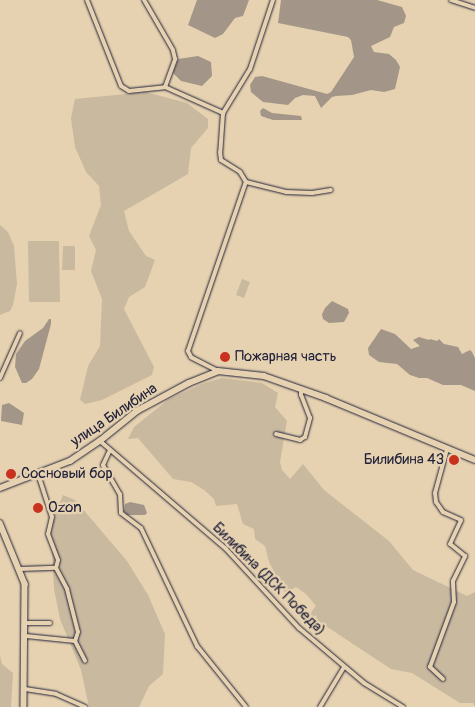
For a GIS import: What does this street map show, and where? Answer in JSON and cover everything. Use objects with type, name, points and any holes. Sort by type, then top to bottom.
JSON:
[{"type":"main road","name":"улица Билибина","points":[[0,488],[70,461],[100,441],[137,411],[189,382],[218,371],[264,376],[301,389],[475,460]]},
{"type":"main road","points":[[0,523],[25,584],[24,707]]},
{"type":"street","points":[[87,0],[123,88],[129,91],[165,87],[223,113]]},
{"type":"street","points":[[144,0],[173,50],[175,59],[165,87]]},
{"type":"street","points":[[273,0],[250,69],[223,113],[221,160],[240,172],[246,182],[286,192],[312,193],[331,190]]},
{"type":"street","points":[[452,0],[475,8]]},
{"type":"street","points":[[218,371],[191,357],[188,351],[246,182]]},
{"type":"street","points":[[0,378],[20,333]]},
{"type":"street","points":[[276,434],[300,440],[305,437],[310,418],[301,395],[301,389]]},
{"type":"street","name":"Билибина (ДСК Победа)","points":[[100,441],[226,549],[299,628],[344,667],[403,707]]},
{"type":"street","points":[[444,679],[430,668],[454,602],[453,581],[465,556],[450,544],[461,520],[443,512],[436,502],[435,493],[447,449]]},
{"type":"street","points":[[110,450],[103,465],[120,494],[121,513],[141,528],[197,646],[246,707]]},
{"type":"street","points":[[38,474],[52,518],[48,534],[58,560],[56,568],[67,589],[78,632],[75,641],[86,661]]},
{"type":"street","points":[[20,569],[56,568]]},
{"type":"street","points":[[26,623],[50,623]]},
{"type":"street","points":[[26,636],[75,641]]},
{"type":"street","points":[[320,707],[344,667]]},
{"type":"street","points":[[25,689],[56,694],[85,707]]},
{"type":"shaded area","points":[[197,0],[249,0],[243,16],[235,18],[223,34],[215,38],[188,25]]},
{"type":"shaded area","points":[[281,0],[377,0],[402,7],[406,16],[404,23],[394,27],[390,37],[371,46],[374,52],[389,54],[400,67],[395,89],[384,92],[371,90],[352,95],[332,97],[321,108],[315,96],[303,95],[295,98],[288,105],[263,102],[251,92],[250,85],[255,77],[262,76],[327,94],[331,92],[354,57],[351,40],[348,37],[278,23]]},
{"type":"shaded area","points":[[198,56],[211,62],[212,76],[202,86],[181,81],[173,73],[178,59]]},
{"type":"shaded area","points":[[146,92],[187,103],[208,119],[208,128],[191,148],[188,174],[124,211],[129,231],[146,256],[155,260],[145,287],[129,297],[124,309],[154,367],[152,375],[102,400],[85,404],[80,400],[88,366],[100,346],[102,299],[91,271],[96,250],[89,236],[101,205],[99,186],[86,172],[75,147],[71,118],[75,99]]},
{"type":"shaded area","points":[[263,108],[272,113],[301,116],[302,120],[273,120],[261,116],[260,111]]},
{"type":"shaded area","points":[[0,225],[8,232],[14,246],[17,284],[10,311],[0,315]]},
{"type":"shaded area","points":[[28,241],[59,241],[60,302],[29,302]]},
{"type":"shaded area","points":[[63,246],[75,246],[75,270],[62,270]]},
{"type":"shaded area","points":[[242,279],[250,282],[244,298],[236,295]]},
{"type":"shaded area","points":[[332,301],[348,309],[349,313],[344,322],[329,323],[323,319],[322,314],[325,308]]},
{"type":"shaded area","points":[[51,319],[51,324],[39,369],[32,379],[22,383],[15,367],[16,354],[25,341],[43,328]]},
{"type":"shaded area","points":[[381,329],[395,334],[411,349],[420,346],[413,340],[419,337],[437,341],[439,339],[444,344],[458,347],[462,354],[470,350],[475,358],[475,391],[461,385],[443,385],[427,378],[419,378],[410,375],[397,364],[379,362],[369,355],[368,348]]},
{"type":"shaded area","points":[[222,378],[262,383],[278,393],[275,407],[287,421],[280,462],[282,470],[290,479],[303,464],[324,490],[389,541],[413,570],[467,596],[475,592],[475,706],[473,703],[460,703],[412,673],[391,669],[309,615],[316,606],[306,594],[296,587],[285,593],[269,562],[265,546],[255,539],[254,529],[243,524],[237,504],[216,506],[214,499],[204,490],[191,482],[173,479],[138,438],[128,439],[134,427],[169,399],[202,384]]},
{"type":"shaded area","points":[[9,403],[24,413],[22,425],[1,421],[2,405]]},
{"type":"shaded area","points":[[63,495],[75,500],[127,561],[148,595],[165,634],[163,674],[149,686],[139,707],[89,707],[81,670],[60,619],[54,589],[51,531],[55,514]]},
{"type":"shaded area","points":[[130,502],[144,505],[147,513],[145,515],[126,515],[124,511],[125,504]]},
{"type":"shaded area","points":[[0,655],[2,664],[13,673],[11,707],[0,707]]},
{"type":"place","name":"Пожарная часть","points":[[225,357]]},
{"type":"place","name":"Билибина 43","points":[[454,460]]},
{"type":"place","name":"Сосновый бор","points":[[11,474]]},
{"type":"place","name":"Ozon","points":[[38,508]]}]
